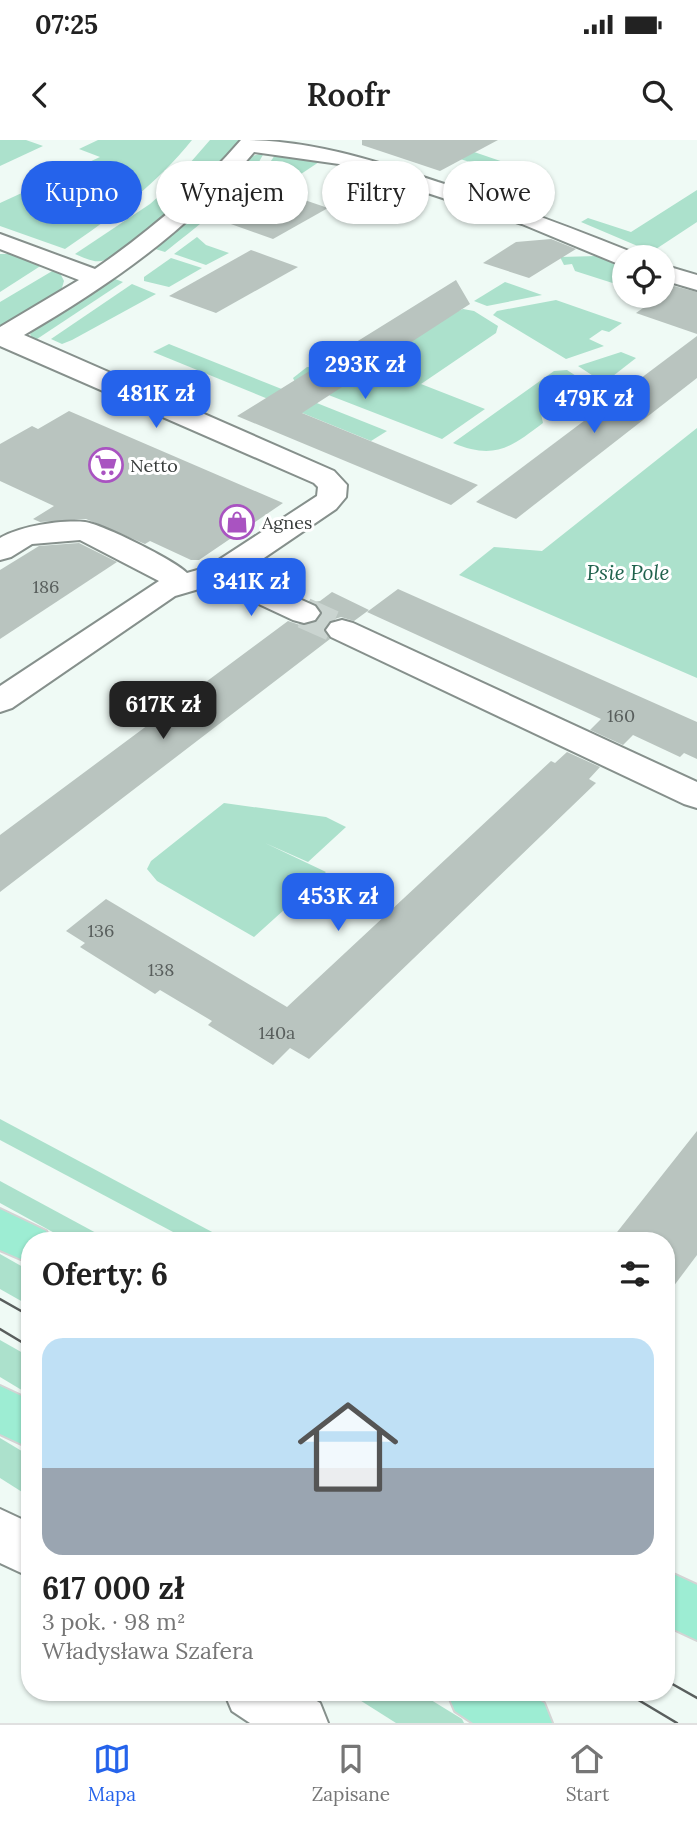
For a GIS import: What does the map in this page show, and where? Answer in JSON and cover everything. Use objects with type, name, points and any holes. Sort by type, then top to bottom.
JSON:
[{"type":"main road","points":[[0,1228],[21,1239]]},
{"type":"main road","points":[[0,1408],[21,1421]]},
{"type":"main road","points":[[675,1602],[697,1614]]},
{"type":"main road","points":[[489,1701],[524,1723]]},
{"type":"street","points":[[2,337],[96,278],[183,216],[214,187],[251,143],[344,158],[530,219],[612,253]]},
{"type":"street","points":[[0,241],[96,278]]},
{"type":"street","points":[[675,276],[697,283]]},
{"type":"street","points":[[0,701],[164,589],[219,574],[326,503],[331,497],[333,485],[324,477],[2,337]]},
{"type":"street","points":[[0,551],[25,536],[84,531],[161,568],[174,577],[177,584]]},
{"type":"street","points":[[219,574],[304,613]]},
{"type":"street","points":[[342,630],[697,796]]},
{"type":"street","points":[[0,1534],[21,1547]]},
{"type":"street","points":[[265,1701],[300,1723]]},
{"type":"green space","points":[[0,140],[26,140],[43,146],[0,166]]},
{"type":"green space","points":[[98,140],[192,140],[174,161],[156,161],[156,179],[142,191],[142,161],[91,161],[100,157],[79,149]]},
{"type":"green space","points":[[210,140],[243,140],[225,161],[192,161]]},
{"type":"green space","points":[[400,140],[439,140],[501,161],[467,161]]},
{"type":"green space","points":[[264,153],[259,161],[247,161],[252,156]]},
{"type":"green space","points":[[275,155],[322,160],[308,169],[308,161],[271,161]]},
{"type":"green space","points":[[697,190],[697,222],[662,245],[635,245],[581,222],[588,218],[631,232]]},
{"type":"green space","points":[[21,193],[21,224],[101,224],[65,249],[0,226],[0,203]]},
{"type":"green space","points":[[156,199],[156,224],[159,224],[121,252],[101,261],[75,254],[120,224],[142,224],[142,209]]},
{"type":"green space","points":[[185,224],[200,224],[165,252],[152,248]]},
{"type":"green space","points":[[197,237],[206,245],[229,253],[206,265],[174,254]]},
{"type":"green space","points":[[0,254],[13,254],[42,265],[0,292]]},
{"type":"green space","points":[[597,256],[612,263],[612,283],[575,271],[572,264],[564,265],[560,257]]},
{"type":"green space","points":[[171,258],[202,268],[169,287],[144,281],[144,277]]},
{"type":"green space","points":[[54,270],[60,273],[64,281],[61,291],[0,329],[0,302]]},
{"type":"green space","points":[[110,277],[123,282],[34,341],[30,334],[35,328]]},
{"type":"green space","points":[[505,282],[542,295],[487,306],[474,301]]},
{"type":"green space","points":[[132,284],[156,294],[72,340],[62,344],[51,339]]},
{"type":"green space","points":[[556,300],[622,323],[609,332],[602,330],[589,339],[604,346],[566,359],[493,315],[497,311]]},
{"type":"green space","points":[[463,309],[474,311],[498,326],[496,333],[421,384],[485,409],[442,439],[295,382],[293,378],[307,367],[316,367]]},
{"type":"green space","points":[[169,344],[387,431],[371,441],[153,352]]},
{"type":"green space","points":[[621,352],[636,358],[604,383],[578,366]]},
{"type":"green space","points":[[567,370],[593,387],[578,397],[564,398],[541,414],[543,423],[521,439],[491,451],[480,451],[453,443],[554,371]]},
{"type":"green space","name":"Psie Pole","points":[[697,428],[697,678],[459,575],[494,547],[542,551]]},
{"type":"green space","points":[[224,803],[326,817],[346,827],[308,862],[265,843],[326,872],[254,937],[157,881],[147,869],[151,861]]},
{"type":"green space","points":[[0,1119],[212,1232],[173,1232],[0,1140]]},
{"type":"green space","points":[[0,1181],[94,1232],[53,1232],[0,1203]]},
{"type":"green space","points":[[0,1254],[21,1266],[21,1301],[0,1289]]},
{"type":"green space","points":[[0,1340],[21,1352],[21,1390],[0,1377]]},
{"type":"green space","points":[[0,1438],[21,1451],[21,1491],[0,1478]]},
{"type":"green space","points":[[361,1701],[433,1701],[462,1719],[464,1723],[396,1723]]},
{"type":"building","points":[[362,140],[498,140],[459,161],[443,161],[443,169],[440,171],[429,167],[429,161],[410,161],[362,145]]},
{"type":"building","points":[[308,201],[322,206],[322,211],[308,219]]},
{"type":"building","points":[[231,224],[300,224],[273,239]]},
{"type":"building","points":[[551,239],[576,249],[529,278],[483,263],[516,242]]},
{"type":"building","points":[[251,250],[298,267],[216,313],[169,296]]},
{"type":"building","points":[[456,280],[470,304],[302,413],[478,485],[451,505],[237,416]]},
{"type":"building","points":[[675,286],[697,292],[697,334],[636,313],[643,308],[675,308]]},
{"type":"building","points":[[697,336],[697,378],[516,519],[476,502]]},
{"type":"building","points":[[69,411],[283,503],[199,560],[191,560],[150,541],[145,544],[86,519],[40,522],[33,519],[54,506],[0,481],[0,444],[32,426],[38,429]]},
{"type":"building","points":[[79,543],[117,562],[0,639],[0,570],[39,546]]},
{"type":"building","points":[[398,589],[697,722],[697,759],[684,753],[680,757],[633,735],[623,745],[590,730],[601,719],[367,612]]},
{"type":"building","points":[[332,592],[369,610],[354,621],[341,617],[329,621],[323,630],[330,639],[0,892],[0,835],[288,621],[303,626],[317,622],[323,613],[313,602],[320,601]]},
{"type":"building","points":[[567,752],[600,767],[589,779],[596,783],[309,1059],[290,1048],[273,1065],[208,1025],[212,1021],[160,990],[155,994],[80,947],[85,943],[66,931],[106,899],[287,1007],[551,761],[555,763]]},
{"type":"building","points":[[697,1131],[697,1255],[675,1284],[675,1232],[617,1232]]},
{"type":"tunnel","points":[[304,613],[342,630]]},
{"type":"tram line","points":[[0,1299],[21,1311]]},
{"type":"tram line","points":[[0,1329],[21,1342]]},
{"type":"tram line","points":[[675,1686],[697,1698]]},
{"type":"tram line","points":[[640,1701],[677,1723]]},
{"type":"place","name":"Netto","points":[[106,465]]},
{"type":"place","name":"Agnes","points":[[237,522]]}]
